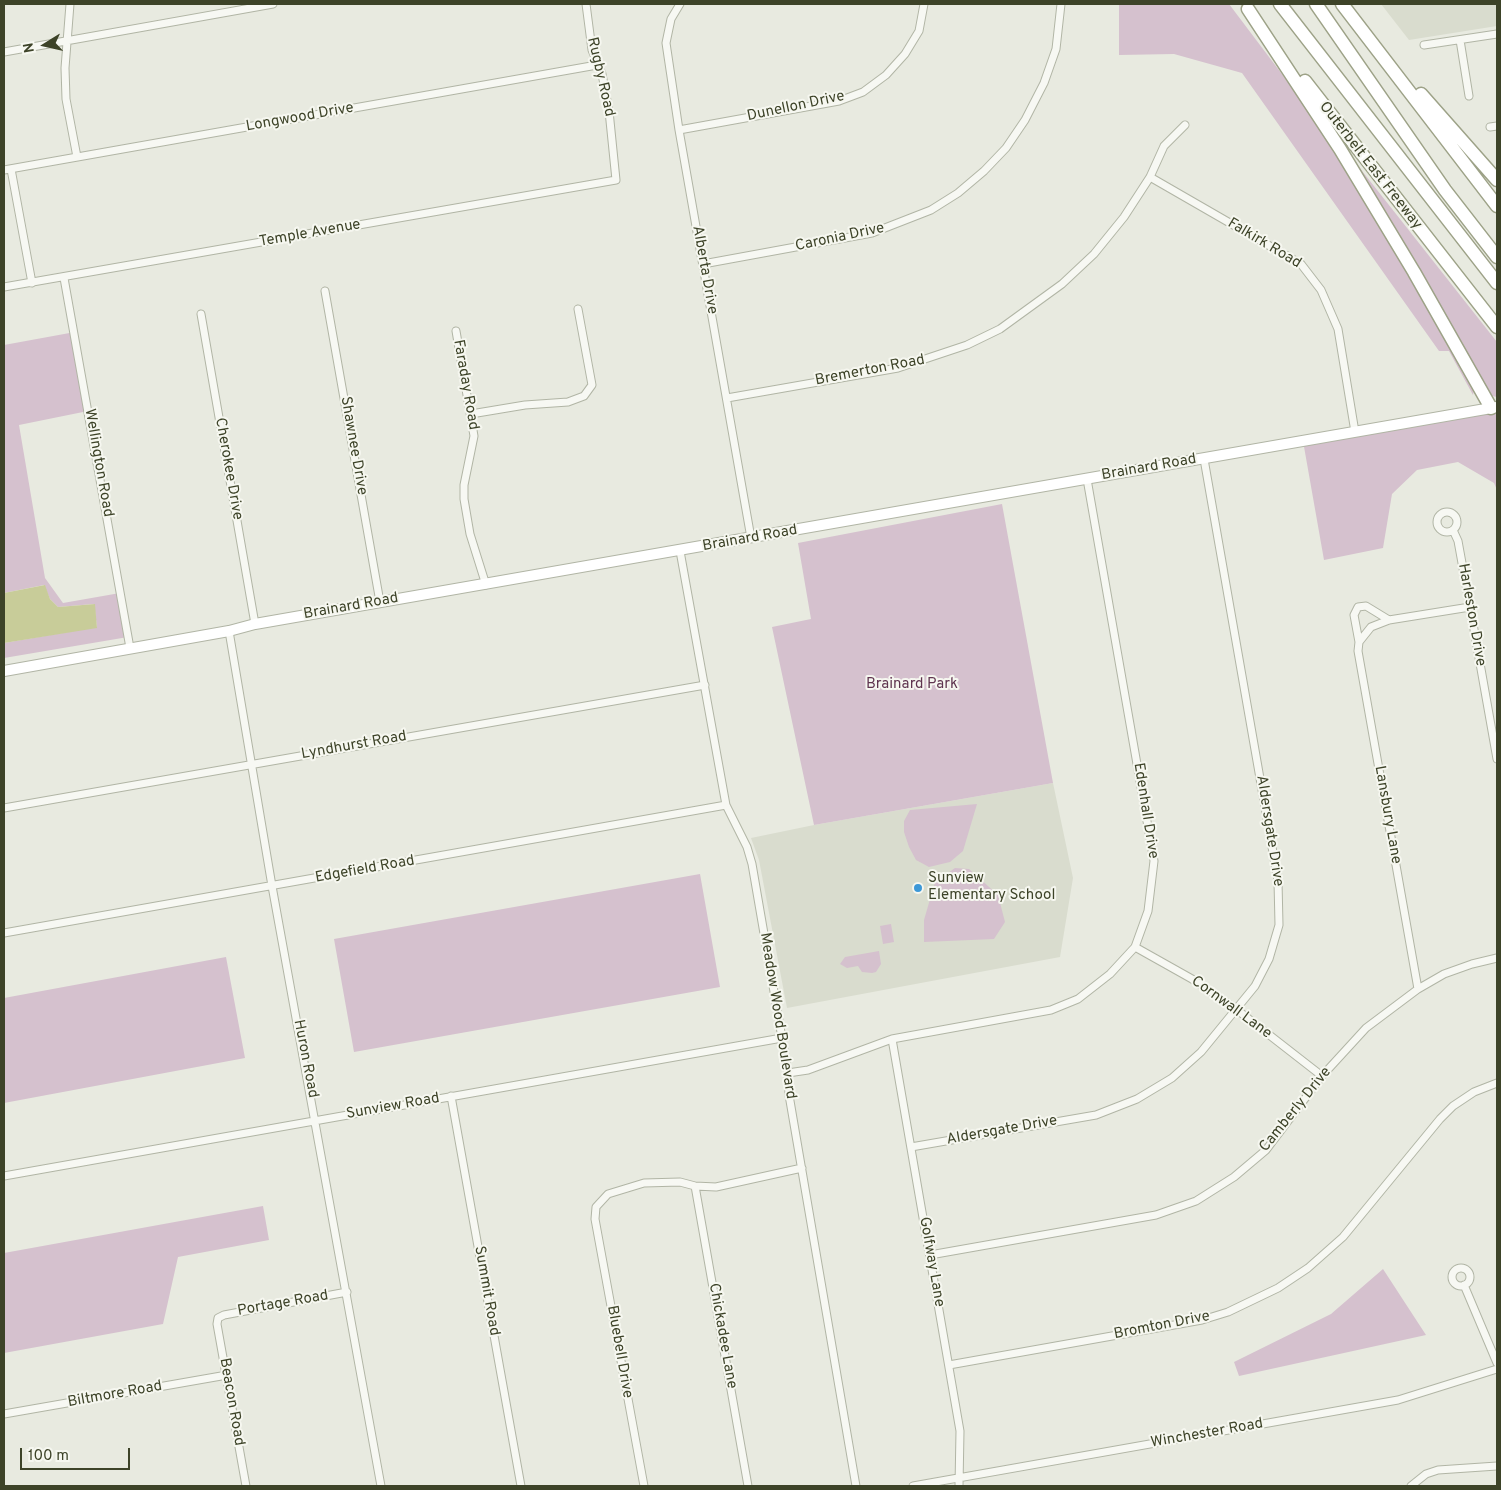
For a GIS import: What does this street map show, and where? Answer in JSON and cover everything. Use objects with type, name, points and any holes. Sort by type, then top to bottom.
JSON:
[{"type":"highway","points":[[1280,4],[1497,283]]},
{"type":"highway","points":[[1315,4],[1340,36],[1445,190],[1497,258]]},
{"type":"highway","points":[[1246,6],[1340,149],[1494,408]]},
{"type":"highway","name":"Outerbelt East Freeway","points":[[1246,6],[1497,327]]},
{"type":"highway","points":[[1344,7],[1497,180]]},
{"type":"highway","points":[[1344,7],[1497,206]]},
{"type":"main road","name":"Brainard Road","points":[[4,671],[229,631],[255,624],[1494,408]]},
{"type":"street","points":[[70,4],[66,40],[66,99],[76,157]]},
{"type":"street","points":[[4,52],[272,4]]},
{"type":"street","name":"Rugby Road","points":[[586,4],[592,50],[597,66],[602,74],[609,111],[616,180]]},
{"type":"street","name":"Alberta Drive","points":[[680,4],[671,19],[666,43],[679,130],[751,538]]},
{"type":"street","name":"Dunellon Drive","points":[[679,130],[839,101],[863,92],[886,75],[906,54],[919,31],[924,4]]},
{"type":"street","name":"Caronia Drive","points":[[703,264],[872,233],[931,210],[958,193],[984,171],[1006,148],[1025,120],[1044,83],[1056,49],[1062,4]]},
{"type":"street","points":[[1424,45],[1497,34]]},
{"type":"street","points":[[1460,40],[1469,96]]},
{"type":"street","name":"Longwood Drive","points":[[7,169],[597,66]]},
{"type":"street","name":"Bremerton Road","points":[[727,398],[898,368],[959,348],[1000,329],[1062,284],[1094,254],[1124,217],[1150,177],[1164,146],[1185,125]]},
{"type":"street","points":[[7,169],[32,283]]},
{"type":"street","name":"Falkirk Road","points":[[1150,177],[1301,264],[1321,290],[1338,328],[1355,432]]},
{"type":"street","name":"Temple Avenue","points":[[4,288],[616,180]]},
{"type":"street","name":"Wellington Road","points":[[64,278],[130,648]]},
{"type":"street","name":"Shawnee Drive","points":[[325,291],[380,602]]},
{"type":"street","points":[[471,414],[525,405],[568,402],[584,396],[592,385],[578,308]]},
{"type":"street","name":"Cherokee Drive","points":[[201,314],[255,624]]},
{"type":"street","name":"Faraday Road","points":[[456,331],[474,436],[464,485],[464,499],[470,534],[486,585]]},
{"type":"street","name":"Aldersgate Drive","points":[[910,1147],[1096,1115],[1137,1098],[1172,1078],[1201,1052],[1255,986],[1269,959],[1279,925],[1278,881],[1204,459]]},
{"type":"street","name":"Edenhall Drive","points":[[788,1073],[808,1070],[892,1039],[1051,1010],[1078,999],[1110,974],[1135,947],[1148,911],[1154,862],[1087,479]]},
{"type":"street","name":"Harleston Drive","points":[[1453,530],[1458,541],[1497,759]]},
{"type":"street","name":"Meadow Wood Boulevard","points":[[680,551],[726,805],[747,847],[752,864],[788,1073],[789,1095],[856,1486]]},
{"type":"street","name":"Lansbury Lane","points":[[1389,620],[1370,607],[1358,607],[1354,615],[1360,631],[1360,661],[1418,989]]},
{"type":"street","points":[[1360,631],[1389,620],[1470,607]]},
{"type":"street","name":"Huron Road","points":[[229,631],[272,886],[348,1292],[381,1486]]},
{"type":"street","name":"Lyndhurst Road","points":[[4,808],[705,685]]},
{"type":"street","name":"Edgefield Road","points":[[4,934],[726,805]]},
{"type":"street","name":"Cornwall Lane","points":[[1135,947],[1192,979],[1236,1009],[1322,1076]]},
{"type":"street","name":"Camberly Drive","points":[[930,1255],[1156,1215],[1196,1201],[1234,1177],[1266,1150],[1322,1076],[1366,1028],[1418,989],[1444,974],[1497,958]]},
{"type":"street","name":"Sunview Road","points":[[4,1176],[782,1038]]},
{"type":"street","name":"Golfway Lane","points":[[892,1039],[960,1431],[959,1486]]},
{"type":"street","name":"Bromton Drive","points":[[949,1364],[1202,1320],[1228,1312],[1278,1288],[1308,1268],[1343,1237],[1440,1119],[1453,1106],[1474,1092],[1497,1083]]},
{"type":"street","name":"Summit Road","points":[[451,1096],[521,1486]]},
{"type":"street","points":[[695,1186],[716,1187],[802,1168]]},
{"type":"street","name":"Bluebell Drive","points":[[644,1486],[595,1219],[596,1207],[601,1200],[617,1190],[660,1181],[680,1182],[695,1186]]},
{"type":"street","name":"Chickadee Lane","points":[[695,1186],[748,1486]]},
{"type":"street","points":[[1464,1286],[1497,1363]]},
{"type":"street","name":"Portage Road","points":[[218,1318],[224,1315],[348,1292]]},
{"type":"street","name":"Beacon Road","points":[[218,1318],[246,1486]]},
{"type":"street","name":"Winchester Road","points":[[913,1486],[1398,1400],[1497,1369]]},
{"type":"street","name":"Biltmore Road","points":[[4,1414],[226,1375]]},
{"type":"street","points":[[1411,1486],[1426,1474],[1438,1470],[1497,1466]]},
{"type":"shaded area","points":[[1381,4],[1497,4],[1497,26],[1409,40]]},
{"type":"shaded area","points":[[45,585],[50,599],[58,607],[95,604],[97,628],[4,643],[4,593]]},
{"type":"shaded area","name":"Sunview Elementary School","points":[[1053,783],[1073,878],[1060,957],[787,1008],[759,860],[751,838],[814,825]]},
{"type":"green space","points":[[1119,4],[1229,4],[1300,98],[1326,137],[1445,336],[1474,390],[1473,395],[1449,351],[1439,351],[1242,73],[1174,54],[1119,55]]},
{"type":"green space","points":[[1355,162],[1497,342],[1497,397],[1492,396],[1487,388]]},
{"type":"green space","points":[[75,332],[88,411],[19,425],[45,578],[63,603],[120,593],[128,637],[4,658],[4,643],[97,627],[94,604],[58,607],[50,599],[44,585],[4,593],[4,345]]},
{"type":"green space","points":[[1497,407],[1497,490],[1494,483],[1458,462],[1417,470],[1392,494],[1383,548],[1324,560],[1303,441]]},
{"type":"green space","name":"Brainard Park","points":[[1002,504],[1053,783],[814,825],[772,627],[811,619],[798,543]]},
{"type":"green space","points":[[977,804],[963,851],[950,862],[929,867],[916,860],[904,832],[904,821],[910,810]]},
{"type":"green space","points":[[955,868],[969,869],[998,895],[1005,922],[994,939],[924,942],[924,920],[935,882]]},
{"type":"green space","points":[[700,874],[720,987],[354,1052],[334,939]]},
{"type":"green space","points":[[891,924],[894,942],[883,944],[880,926]]},
{"type":"green space","points":[[879,951],[881,964],[876,972],[862,972],[858,966],[847,968],[840,964],[845,957]]},
{"type":"green space","points":[[226,957],[245,1058],[4,1103],[4,998]]},
{"type":"green space","points":[[263,1206],[269,1240],[178,1257],[163,1324],[4,1353],[4,1253]]},
{"type":"green space","points":[[1383,1269],[1426,1335],[1239,1376],[1234,1362],[1331,1314]]},
{"type":"place","name":"Sunview Elementary School","points":[[918,888]]}]
